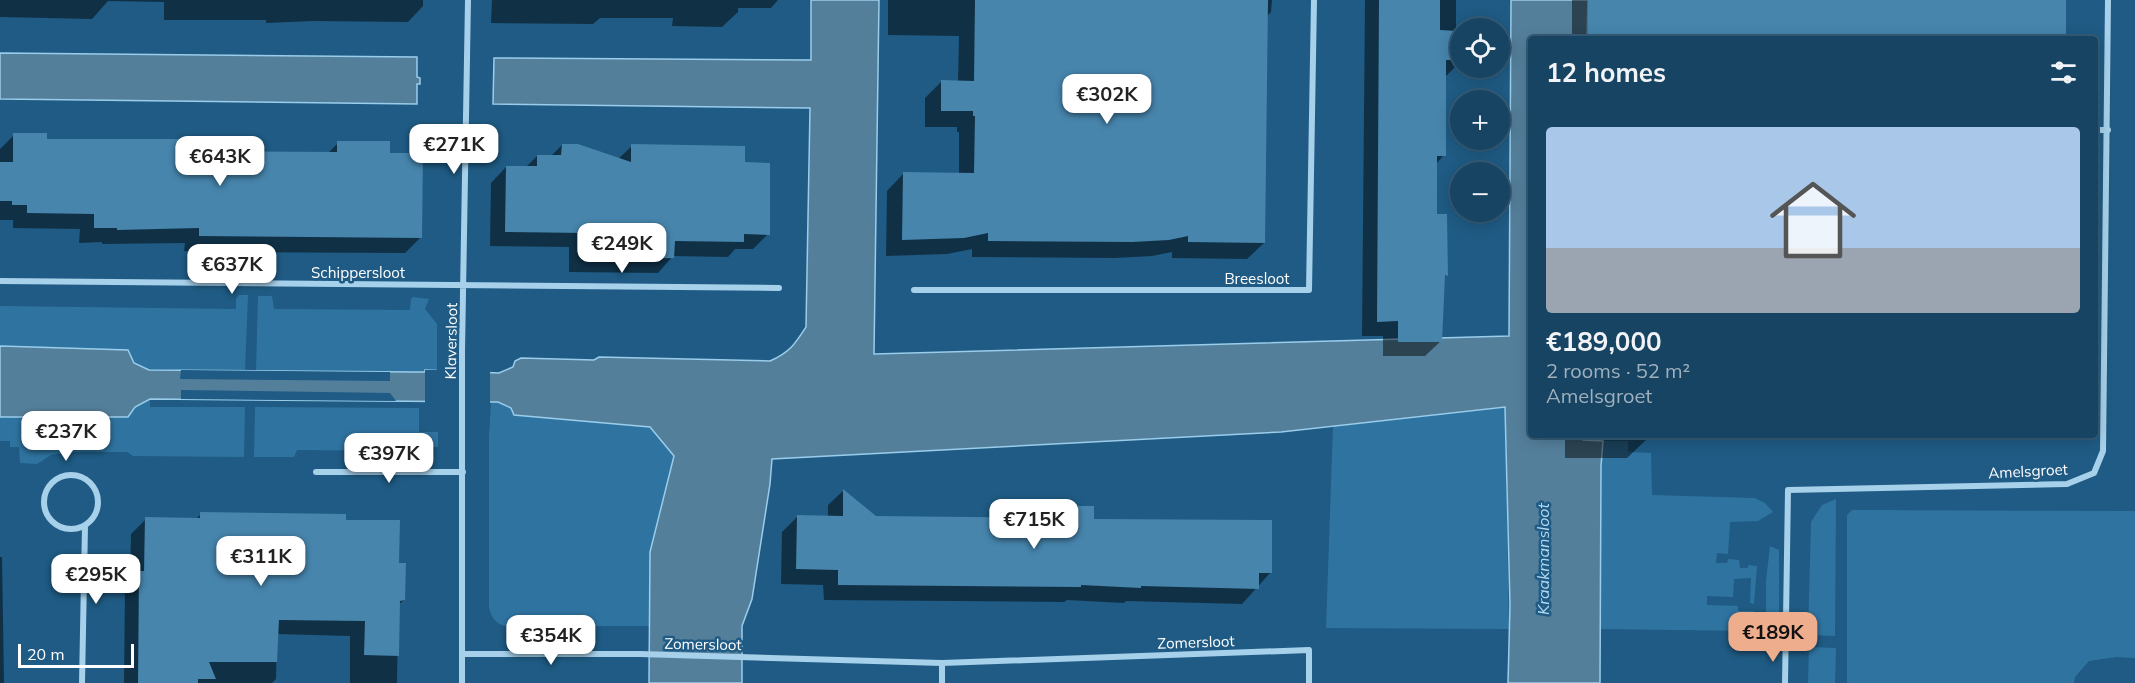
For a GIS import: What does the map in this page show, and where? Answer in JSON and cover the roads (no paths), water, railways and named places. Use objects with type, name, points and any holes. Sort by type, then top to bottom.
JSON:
[{"type":"street","name":"Klaversloot","points":[[462,683],[462,351],[465,285],[468,0]]},
{"type":"street","name":"Breesloot","points":[[914,290],[1309,290],[1314,0]]},
{"type":"street","name":"Amelsgroet","points":[[1785,683],[1788,490],[2067,484],[2094,473],[2103,451],[2108,0]]},
{"type":"street","points":[[2098,130],[2108,130]]},
{"type":"street","name":"Schippersloot","points":[[0,281],[779,288]]},
{"type":"street","points":[[316,472],[463,472]]},
{"type":"street","points":[[82,683],[85,526],[98,510],[96,490],[82,476],[62,475],[53,480],[44,498],[48,517],[56,525],[65,528],[75,529],[85,526]]},
{"type":"street","name":"Zomersloot","points":[[462,654],[640,654],[942,663],[1309,650],[1309,683]]},
{"type":"street","points":[[942,663],[942,683]]},
{"type":"water","name":"Kraakmansloot","points":[[811,0],[879,0],[874,354],[1509,336],[1511,0],[1588,0],[1587,36],[1528,36],[1528,438],[1583,438],[1583,440],[1603,441],[1600,683],[1508,683],[1510,605],[1505,407],[1281,432],[772,459],[752,599],[742,626],[742,683],[649,683],[650,552],[674,456],[650,427],[514,415],[511,408],[498,402],[150,399],[135,407],[128,417],[0,417],[0,346],[128,350],[134,363],[149,370],[425,372],[425,370],[499,373],[513,367],[515,361],[521,358],[594,360],[599,357],[770,361],[791,347],[806,327],[810,108],[493,104],[494,58],[811,60]]},
{"type":"water","points":[[0,53],[417,57],[417,77],[420,78],[420,84],[417,84],[417,104],[0,99]]}]
